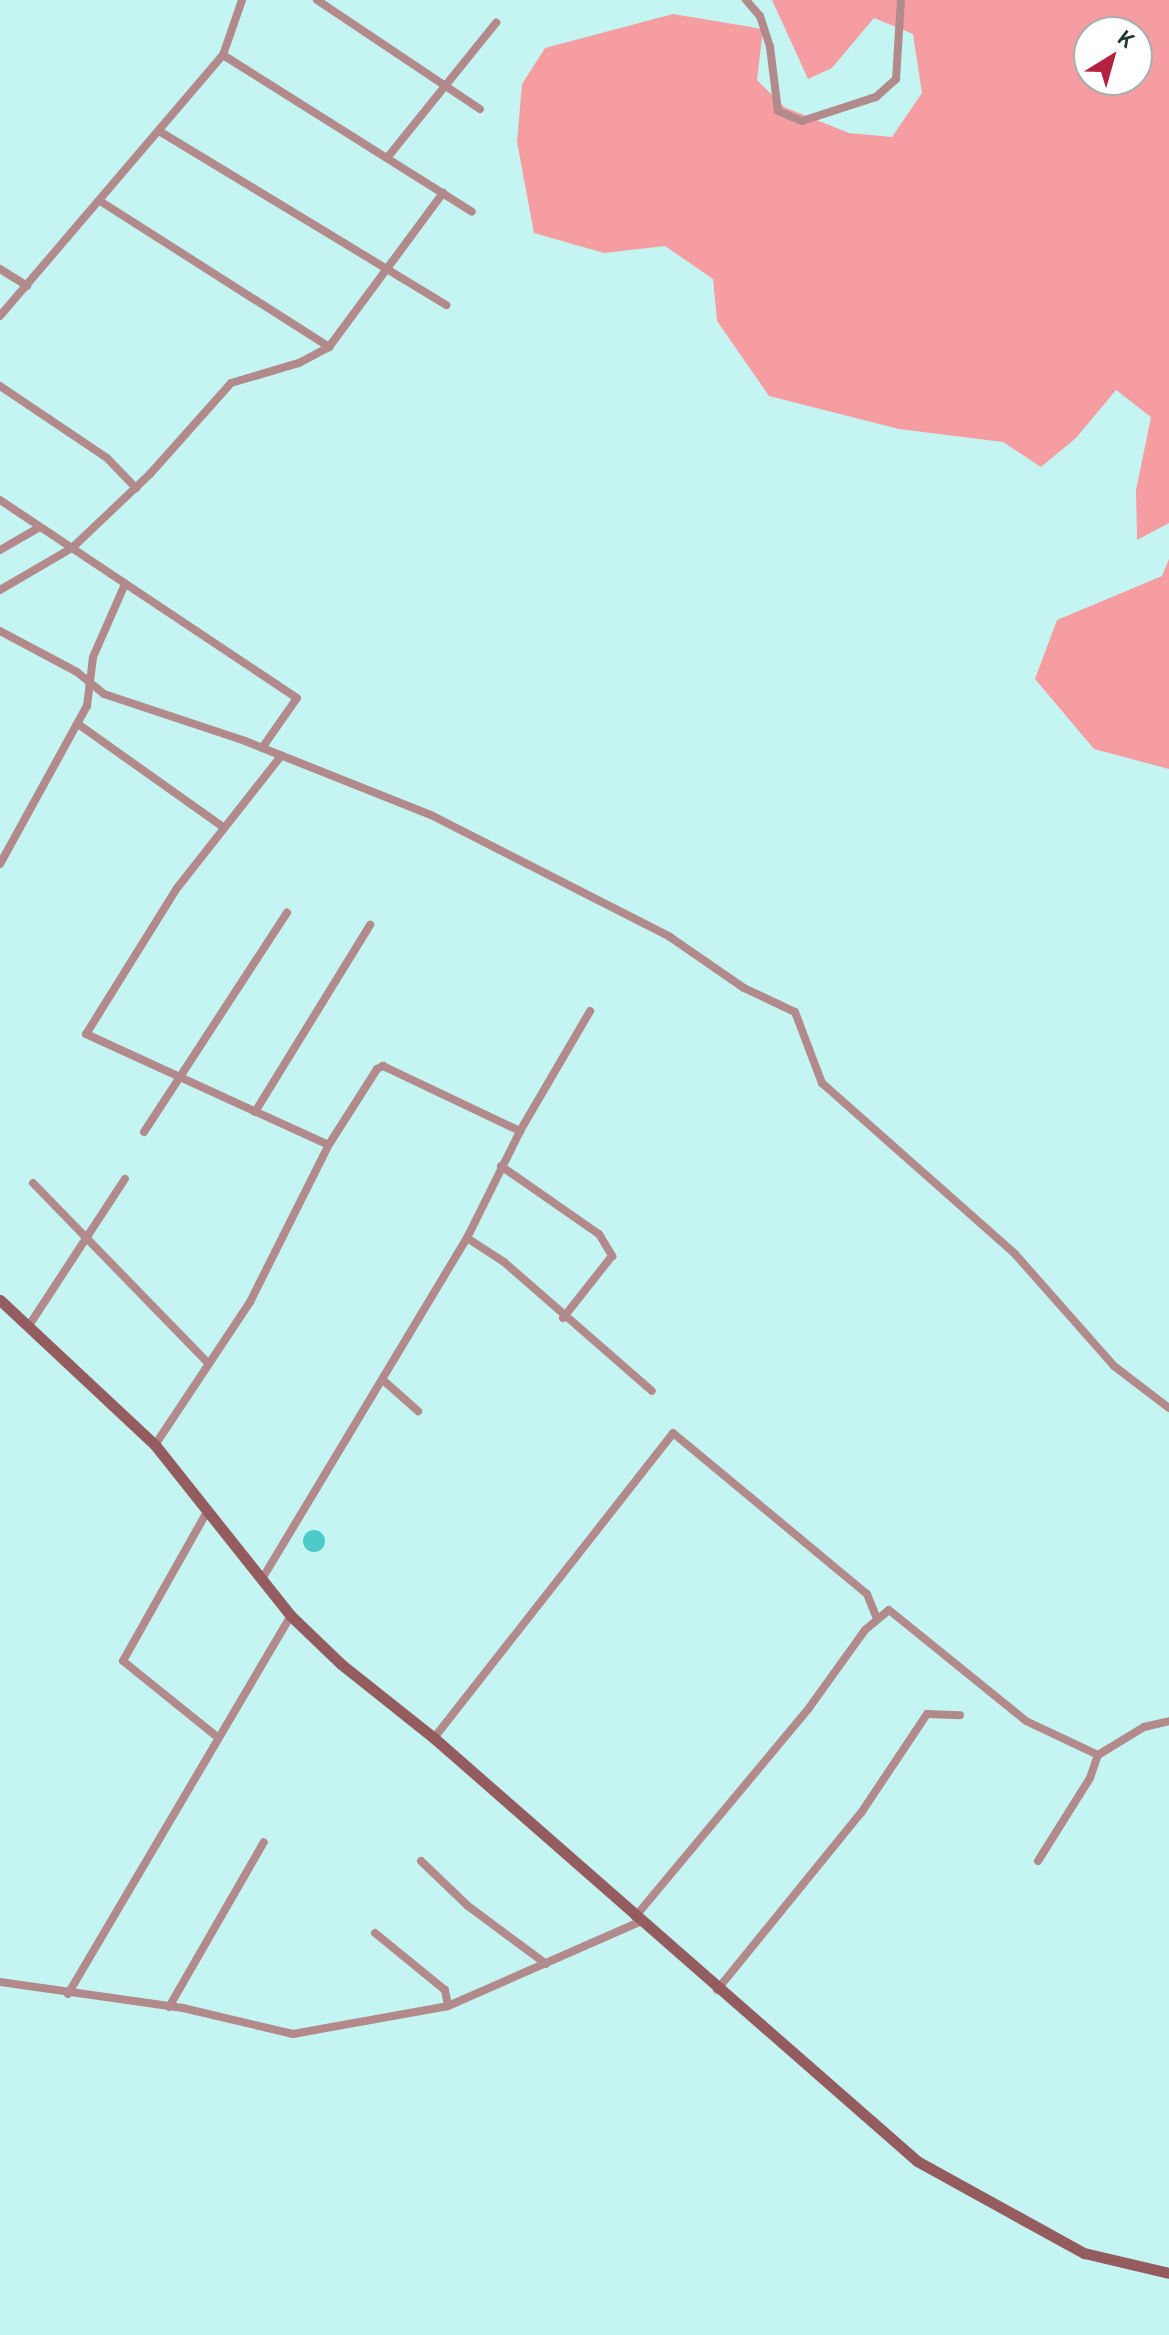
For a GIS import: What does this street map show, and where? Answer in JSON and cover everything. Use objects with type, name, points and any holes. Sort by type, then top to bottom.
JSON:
[{"type":"main road","points":[[0,1300],[155,1445],[291,1616],[341,1664],[434,1738],[636,1920],[917,2161],[1084,2253],[1169,2273]]},
{"type":"street","points":[[0,316],[223,55],[242,0]]},
{"type":"street","points":[[317,0],[480,109]]},
{"type":"street","points":[[746,0],[760,16],[770,47],[778,111],[802,121],[876,97],[896,79],[901,0]]},
{"type":"street","points":[[387,158],[496,23]]},
{"type":"street","points":[[223,55],[472,212]]},
{"type":"street","points":[[159,131],[446,305]]},
{"type":"street","points":[[0,590],[72,548],[136,488],[231,383],[299,363],[329,347],[443,193]]},
{"type":"street","points":[[100,201],[329,347]]},
{"type":"street","points":[[0,269],[27,286]]},
{"type":"street","points":[[0,386],[107,458],[136,488]]},
{"type":"street","points":[[0,500],[297,698],[262,748]]},
{"type":"street","points":[[0,550],[40,527]]},
{"type":"street","points":[[0,864],[87,706],[86,679],[125,584]]},
{"type":"street","points":[[0,631],[86,679],[104,694],[262,748],[431,815],[670,937],[744,988],[795,1012],[822,1083],[1015,1254],[1114,1366],[1169,1408]]},
{"type":"street","points":[[78,724],[223,827]]},
{"type":"street","points":[[281,756],[177,888],[86,1034],[328,1145]]},
{"type":"street","points":[[144,1132],[287,913]]},
{"type":"street","points":[[255,1112],[370,925]]},
{"type":"street","points":[[262,1579],[467,1238],[501,1166],[590,1011]]},
{"type":"street","points":[[155,1445],[207,1362],[250,1302],[328,1145],[383,1066],[520,1131]]},
{"type":"street","points":[[501,1166],[599,1234],[612,1256],[563,1318]]},
{"type":"street","points":[[28,1327],[125,1179]]},
{"type":"street","points":[[33,1183],[207,1362]]},
{"type":"street","points":[[467,1238],[504,1262],[563,1318],[652,1391]]},
{"type":"street","points":[[383,1380],[418,1411]]},
{"type":"street","points":[[434,1738],[673,1433],[867,1594],[877,1619]]},
{"type":"street","points":[[209,1510],[123,1661],[216,1736]]},
{"type":"street","points":[[0,1982],[256,2022],[293,2034],[448,2006],[546,1964],[636,1920],[877,1619],[889,1610],[1026,1721],[1098,1755]]},
{"type":"street","points":[[68,1994],[216,1736],[291,1616]]},
{"type":"street","points":[[717,1990],[861,1813],[927,1714],[960,1715]]},
{"type":"street","points":[[1038,1861],[1090,1778],[1098,1755],[1144,1727],[1169,1721]]},
{"type":"street","points":[[169,2007],[264,1842]]},
{"type":"street","points":[[421,1861],[468,1906],[533,1950],[546,1964]]},
{"type":"street","points":[[375,1933],[445,1990],[448,2006]]},
{"type":"shaded area","points":[[772,0],[1169,0],[1169,523],[1137,540],[1136,490],[1151,417],[1116,390],[1076,438],[1041,467],[1003,442],[899,429],[769,396],[717,321],[713,279],[665,246],[604,253],[534,233],[517,142],[522,84],[545,48],[673,14],[763,29],[757,80],[784,107],[849,133],[892,137],[922,93],[913,34],[874,18],[832,68],[808,79]]},
{"type":"shaded area","points":[[1169,559],[1169,769],[1094,749],[1035,679],[1057,620],[1162,576]]},
{"type":"water","points":[[310,1530],[318,1530],[325,1541],[318,1552],[310,1552],[303,1545],[303,1537]]}]
